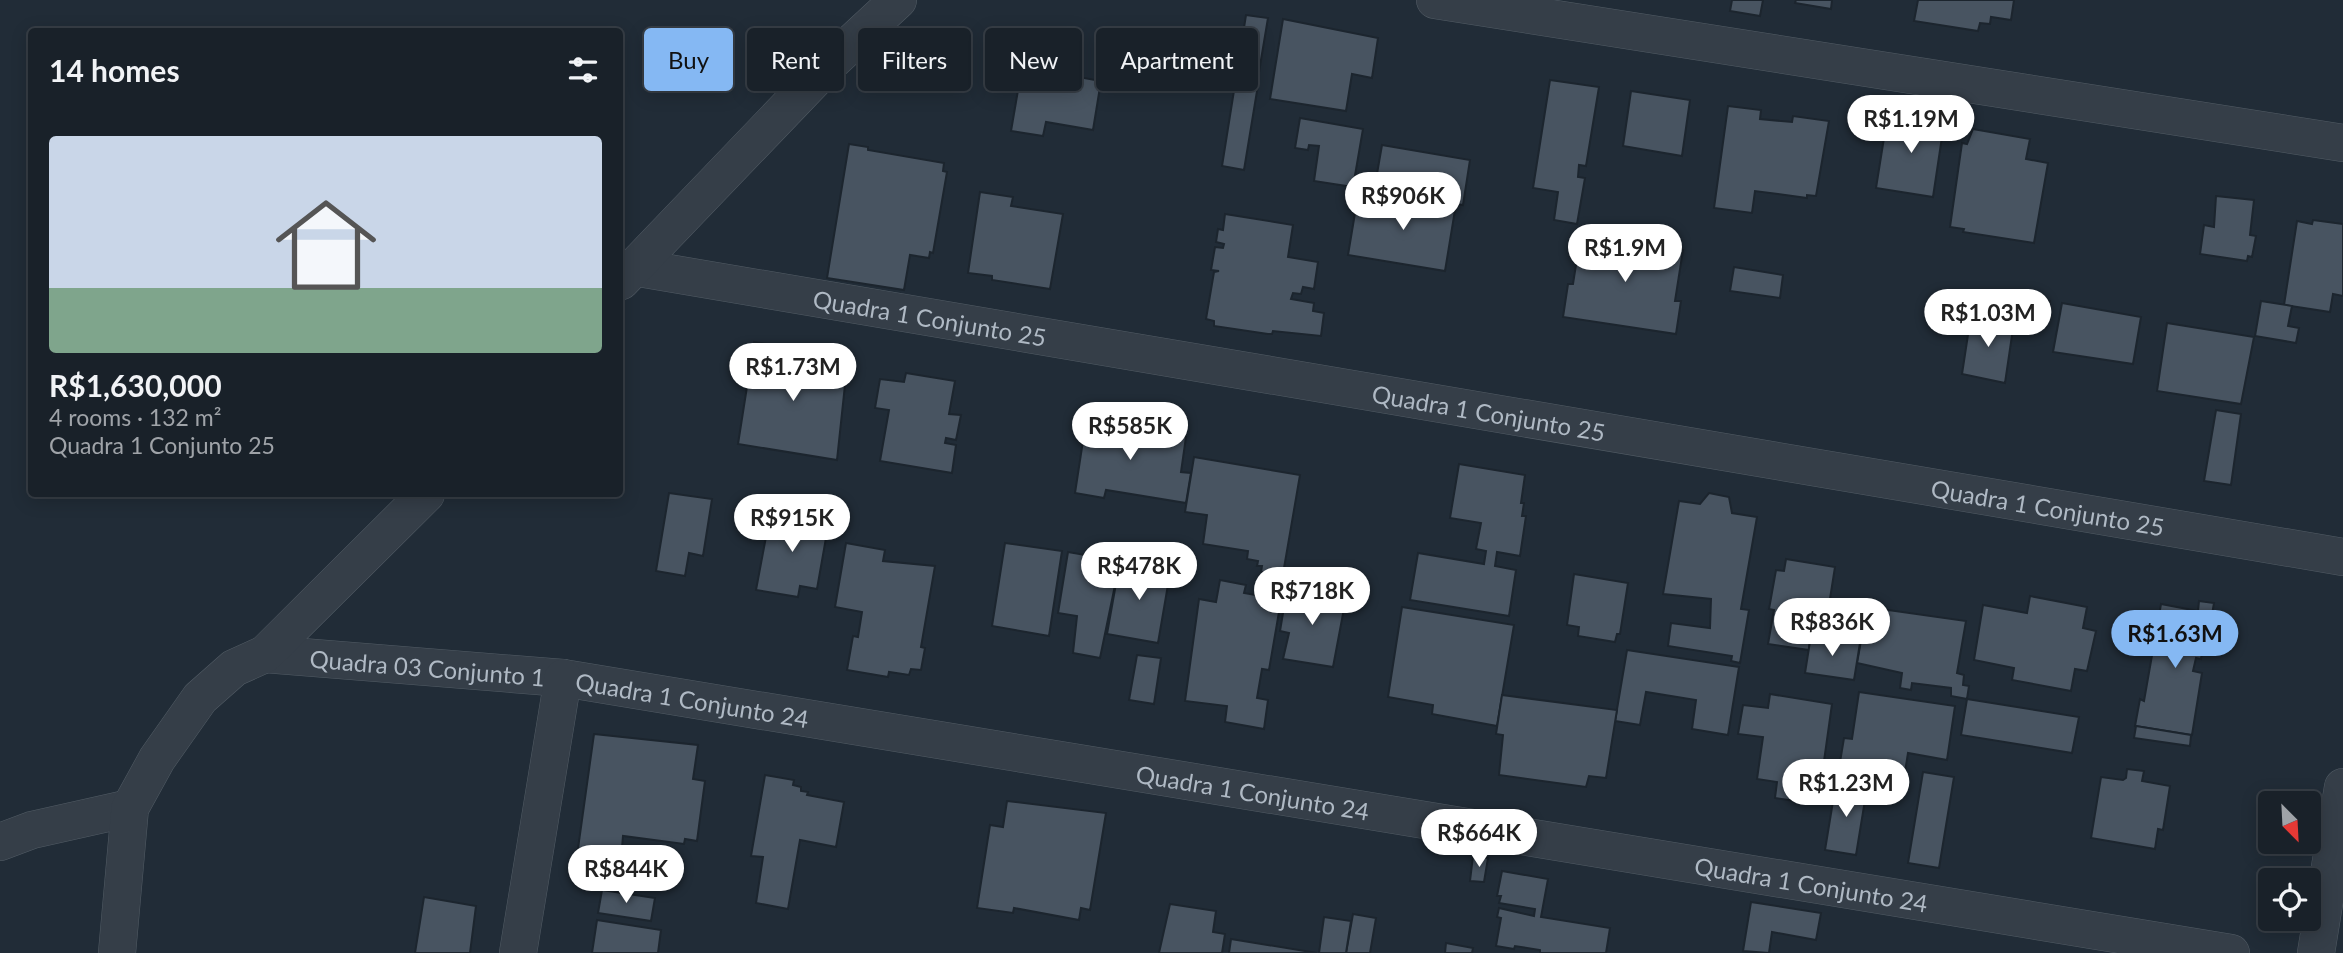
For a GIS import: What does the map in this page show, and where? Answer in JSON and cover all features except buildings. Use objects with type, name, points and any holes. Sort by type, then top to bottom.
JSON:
[{"type":"street","points":[[626,275],[830,63],[898,0]]},
{"type":"street","points":[[1435,0],[2343,142]]},
{"type":"street","name":"Quadra 1 Conjunto 25","points":[[626,275],[2343,557]]},
{"type":"street","points":[[117,953],[130,808],[157,759],[200,698],[234,668],[265,654],[423,497]]},
{"type":"street","name":"Quadra 03 Conjunto 1","points":[[265,654],[563,678],[518,953]]},
{"type":"street","name":"Quadra 1 Conjunto 24","points":[[563,678],[2231,953]]},
{"type":"street","points":[[2316,953],[2343,787]]},
{"type":"street","points":[[0,842],[32,830],[130,808]]}]
